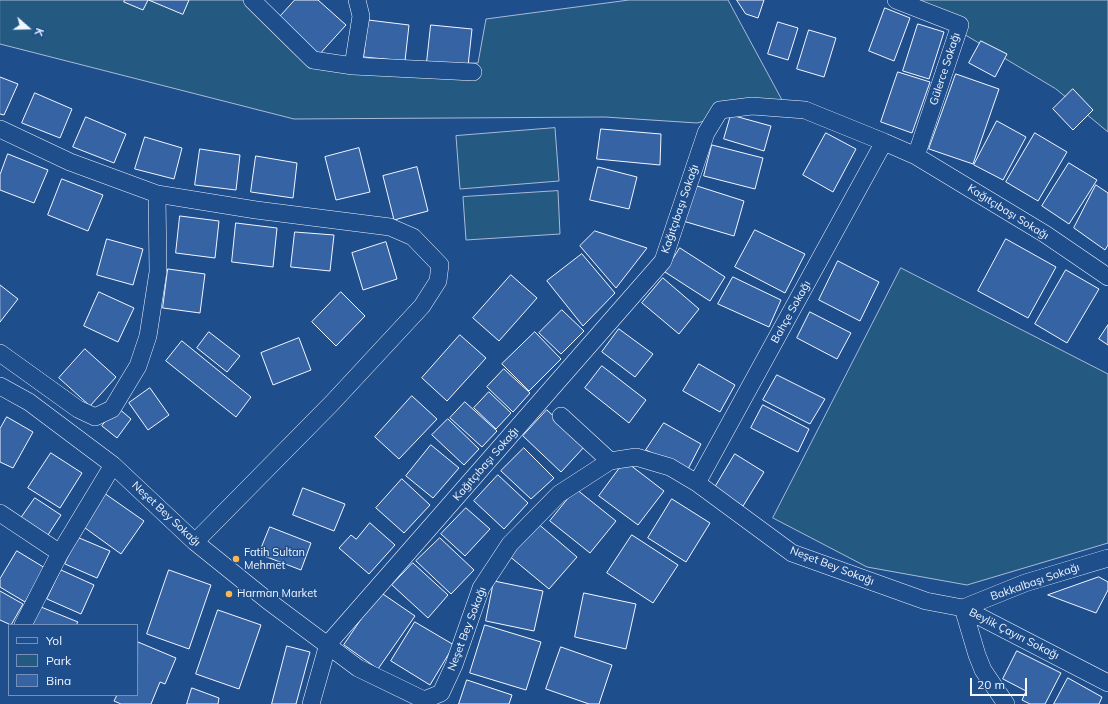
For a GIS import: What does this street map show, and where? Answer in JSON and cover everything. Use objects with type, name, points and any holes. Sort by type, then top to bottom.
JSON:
[{"type":"street","points":[[252,0],[313,60],[353,66],[473,72]]},
{"type":"street","points":[[353,66],[360,16],[357,0]]},
{"type":"street","name":"Gülerce Sokağı","points":[[896,0],[960,25],[916,156]]},
{"type":"street","name":"Kağıtçıbaşı Sokağı","points":[[328,644],[663,261],[706,133],[720,110],[752,106],[805,110],[884,142],[916,156],[1045,234],[1108,277]]},
{"type":"street","points":[[0,130],[70,162],[157,194],[256,210],[390,227],[413,237],[440,264],[438,281],[422,306],[332,403],[195,542]]},
{"type":"street","name":"Bahçe Sokağı","points":[[697,483],[884,142]]},
{"type":"street","points":[[0,353],[78,409],[95,417],[112,409],[138,366],[148,336],[158,272],[157,194]]},
{"type":"street","name":"Neşet Bey Sokağı","points":[[0,386],[29,402],[114,465],[195,542],[267,600],[328,644],[358,668],[424,700],[441,693],[454,665],[481,588],[510,544],[559,494],[610,461],[636,457],[670,467],[697,483],[792,553],[926,600],[963,608]]},
{"type":"street","points":[[562,416],[610,461]]},
{"type":"street","points":[[24,624],[60,553],[114,465]]},
{"type":"street","points":[[0,513],[60,553]]},
{"type":"street","name":"Bakkalbaşı Sokağı","points":[[963,608],[1025,583],[1106,561]]},
{"type":"street","points":[[963,608],[983,670],[1006,704]]},
{"type":"street","name":"Beylik Çayırı Sokağı","points":[[963,608],[1108,683]]},
{"type":"street","points":[[311,704],[328,644]]},
{"type":"green space","points":[[0,0],[254,0],[322,64],[478,63],[486,19],[629,0],[728,0],[782,100],[697,123],[605,117],[294,119],[0,44]]},
{"type":"green space","points":[[907,0],[1108,0],[1108,132],[1056,89]]},
{"type":"green space","points":[[555,128],[559,181],[460,189],[456,136]]},
{"type":"green space","points":[[558,191],[560,234],[466,240],[463,197]]},
{"type":"green space","points":[[901,268],[1108,374],[1108,543],[967,585],[867,567],[773,518]]},
{"type":"building","points":[[125,0],[148,0],[143,10],[124,2]]},
{"type":"building","points":[[149,0],[189,0],[183,14]]},
{"type":"building","points":[[295,0],[318,0],[346,25],[317,57],[277,20]]},
{"type":"building","points":[[737,0],[764,0],[758,18],[746,14]]},
{"type":"building","points":[[885,8],[910,18],[894,61],[869,51]]},
{"type":"building","points":[[368,20],[409,25],[405,61],[364,57]]},
{"type":"building","points":[[778,22],[798,28],[788,60],[768,54]]},
{"type":"building","points":[[918,24],[944,32],[929,79],[903,71]]},
{"type":"building","points":[[431,25],[472,29],[468,66],[427,62]]},
{"type":"building","points":[[809,30],[836,38],[824,77],[797,69]]},
{"type":"building","points":[[981,41],[1007,54],[995,77],[969,63]]},
{"type":"building","points":[[898,72],[930,82],[912,133],[881,122]]},
{"type":"building","points":[[956,74],[999,89],[973,164],[929,149]]},
{"type":"building","points":[[0,77],[18,84],[4,115],[0,114]]},
{"type":"building","points":[[1073,89],[1093,110],[1073,130],[1053,109]]},
{"type":"building","points":[[35,93],[72,109],[60,138],[22,123]]},
{"type":"building","points":[[731,115],[771,126],[764,151],[724,139]]},
{"type":"building","points":[[86,117],[126,134],[114,163],[73,147]]},
{"type":"building","points":[[997,121],[1026,137],[1003,180],[974,165]]},
{"type":"building","points":[[601,129],[661,134],[660,165],[597,159]]},
{"type":"building","points":[[826,133],[856,149],[833,192],[803,175]]},
{"type":"building","points":[[1035,133],[1067,152],[1038,201],[1006,182]]},
{"type":"building","points":[[145,137],[182,148],[174,179],[135,169]]},
{"type":"building","points":[[712,145],[763,158],[755,189],[704,176]]},
{"type":"building","points":[[359,148],[370,192],[336,200],[325,157]]},
{"type":"building","points":[[200,149],[240,155],[236,190],[195,185]]},
{"type":"building","points":[[8,154],[48,170],[34,203],[0,190],[0,175]]},
{"type":"building","points":[[256,156],[297,163],[293,198],[251,192]]},
{"type":"building","points":[[1069,163],[1097,180],[1069,224],[1042,206]]},
{"type":"building","points":[[417,167],[428,211],[394,220],[383,176]]},
{"type":"building","points":[[598,167],[637,177],[629,209],[590,200]]},
{"type":"building","points":[[62,179],[103,195],[88,231],[48,215]]},
{"type":"building","points":[[694,185],[744,201],[734,236],[683,221]]},
{"type":"building","points":[[1096,185],[1108,193],[1108,245],[1105,250],[1074,228]]},
{"type":"building","points":[[180,216],[219,221],[215,258],[176,253]]},
{"type":"building","points":[[236,223],[277,228],[273,267],[232,262]]},
{"type":"building","points":[[755,230],[805,254],[785,293],[735,267]]},
{"type":"building","points":[[595,231],[647,248],[616,288],[580,246]]},
{"type":"building","points":[[295,232],[334,235],[330,271],[291,267]]},
{"type":"building","points":[[107,239],[143,249],[133,285],[97,275]]},
{"type":"building","points":[[1006,239],[1056,267],[1028,318],[978,291]]},
{"type":"building","points":[[386,242],[397,279],[363,290],[352,253]]},
{"type":"building","points":[[680,248],[725,277],[710,301],[665,272]]},
{"type":"building","points":[[582,254],[615,293],[583,326],[547,281]]},
{"type":"building","points":[[838,261],[879,282],[860,321],[819,300]]},
{"type":"building","points":[[168,269],[205,274],[200,313],[163,308]]},
{"type":"building","points":[[1066,270],[1099,289],[1067,343],[1035,324]]},
{"type":"building","points":[[511,275],[537,298],[499,341],[473,318]]},
{"type":"building","points":[[733,277],[781,300],[769,327],[718,304]]},
{"type":"building","points":[[663,278],[699,309],[679,334],[642,303]]},
{"type":"building","points":[[0,285],[18,299],[0,322]]},
{"type":"building","points":[[99,292],[134,308],[118,342],[84,326]]},
{"type":"building","points":[[341,292],[365,316],[336,346],[312,322]]},
{"type":"building","points":[[562,310],[584,331],[561,354],[539,333]]},
{"type":"building","points":[[810,312],[851,333],[837,359],[797,338]]},
{"type":"building","points":[[1108,325],[1108,345],[1099,339]]},
{"type":"building","points":[[619,329],[653,354],[635,377],[602,352]]},
{"type":"building","points":[[209,332],[240,356],[227,372],[197,348]]},
{"type":"building","points":[[535,332],[561,359],[529,391],[502,364]]},
{"type":"building","points":[[460,335],[486,358],[447,401],[422,378]]},
{"type":"building","points":[[299,338],[311,370],[273,385],[261,353]]},
{"type":"building","points":[[182,341],[251,397],[236,417],[166,361]]},
{"type":"building","points":[[85,349],[116,377],[90,406],[59,378]]},
{"type":"building","points":[[699,364],[735,385],[720,412],[683,391]]},
{"type":"building","points":[[602,366],[646,400],[629,423],[585,388]]},
{"type":"building","points":[[504,369],[530,393],[513,412],[487,387]]},
{"type":"building","points":[[777,375],[825,399],[810,424],[763,400]]},
{"type":"building","points":[[150,388],[169,415],[148,430],[129,403]]},
{"type":"building","points":[[489,392],[511,413],[496,429],[474,408]]},
{"type":"building","points":[[412,396],[437,419],[399,459],[375,437]]},
{"type":"building","points":[[465,402],[497,431],[482,447],[450,418]]},
{"type":"building","points":[[763,405],[809,429],[798,452],[751,428]]},
{"type":"building","points":[[117,407],[131,419],[117,438],[102,426]]},
{"type":"building","points":[[547,410],[585,446],[561,472],[523,436]]},
{"type":"building","points":[[7,417],[33,432],[13,468],[0,462],[0,429]]},
{"type":"building","points":[[448,419],[479,449],[464,465],[432,435]]},
{"type":"building","points":[[664,423],[701,444],[687,471],[646,450]]},
{"type":"building","points":[[431,445],[459,468],[433,498],[406,476]]},
{"type":"building","points":[[524,448],[554,478],[531,499],[501,471]]},
{"type":"building","points":[[51,453],[82,473],[60,508],[28,488]]},
{"type":"building","points":[[735,454],[764,472],[743,506],[714,489]]},
{"type":"building","points":[[625,461],[664,491],[638,525],[599,496]]},
{"type":"building","points":[[498,475],[528,503],[504,529],[474,501]]},
{"type":"building","points":[[402,479],[430,505],[404,533],[376,508]]},
{"type":"building","points":[[303,488],[345,504],[334,531],[293,515]]},
{"type":"building","points":[[576,489],[616,521],[590,553],[550,521]]},
{"type":"building","points":[[104,493],[144,521],[121,554],[81,525]]},
{"type":"building","points":[[35,498],[61,515],[46,538],[19,521]]},
{"type":"building","points":[[672,499],[710,523],[686,562],[648,538]]},
{"type":"building","points":[[466,508],[490,529],[465,556],[441,534]]},
{"type":"building","points":[[536,522],[577,557],[549,589],[508,555]]},
{"type":"building","points":[[370,523],[395,545],[369,574],[339,548],[351,535],[356,539]]},
{"type":"building","points":[[270,527],[311,543],[301,570],[259,554]]},
{"type":"building","points":[[632,535],[678,565],[653,603],[607,573]]},
{"type":"building","points":[[77,537],[110,551],[97,578],[65,564]]},
{"type":"building","points":[[440,538],[474,570],[451,594],[416,561]]},
{"type":"building","points":[[17,551],[45,568],[25,602],[0,587],[0,579]]},
{"type":"building","points":[[413,563],[448,595],[428,618],[392,585]]},
{"type":"building","points":[[61,570],[94,585],[81,614],[47,599]]},
{"type":"building","points":[[169,570],[211,585],[189,649],[147,634]]},
{"type":"building","points":[[1099,577],[1108,582],[1108,590],[1096,613],[1048,595]]},
{"type":"building","points":[[494,581],[543,591],[534,631],[486,621]]},
{"type":"building","points":[[0,591],[23,604],[12,624],[0,620]]},
{"type":"building","points":[[380,592],[415,616],[378,669],[344,645]]},
{"type":"building","points":[[584,593],[636,604],[626,649],[575,637]]},
{"type":"building","points":[[41,607],[78,622],[77,624],[33,624]]},
{"type":"building","points":[[218,610],[261,625],[239,689],[196,674]]},
{"type":"building","points":[[415,622],[454,645],[430,685],[391,661]]},
{"type":"building","points":[[485,625],[541,642],[526,690],[470,673]]},
{"type":"building","points":[[138,642],[176,658],[165,684],[160,682],[151,704],[121,704],[114,701],[116,696],[138,696]]},
{"type":"building","points":[[287,646],[310,652],[296,704],[272,704]]},
{"type":"building","points":[[561,647],[612,665],[599,704],[589,704],[546,689]]},
{"type":"building","points":[[1017,651],[1061,673],[1045,704],[1030,704],[1022,700],[1026,691],[1003,679]]},
{"type":"building","points":[[1068,678],[1102,697],[1099,704],[1054,704]]},
{"type":"building","points":[[467,680],[512,695],[509,704],[459,704]]},
{"type":"building","points":[[192,688],[219,698],[218,704],[187,704]]},
{"type":"place","name":"Fatih Sultan Mehmet","points":[[236,559]]},
{"type":"place","name":"Harman Market","points":[[229,594]]}]
